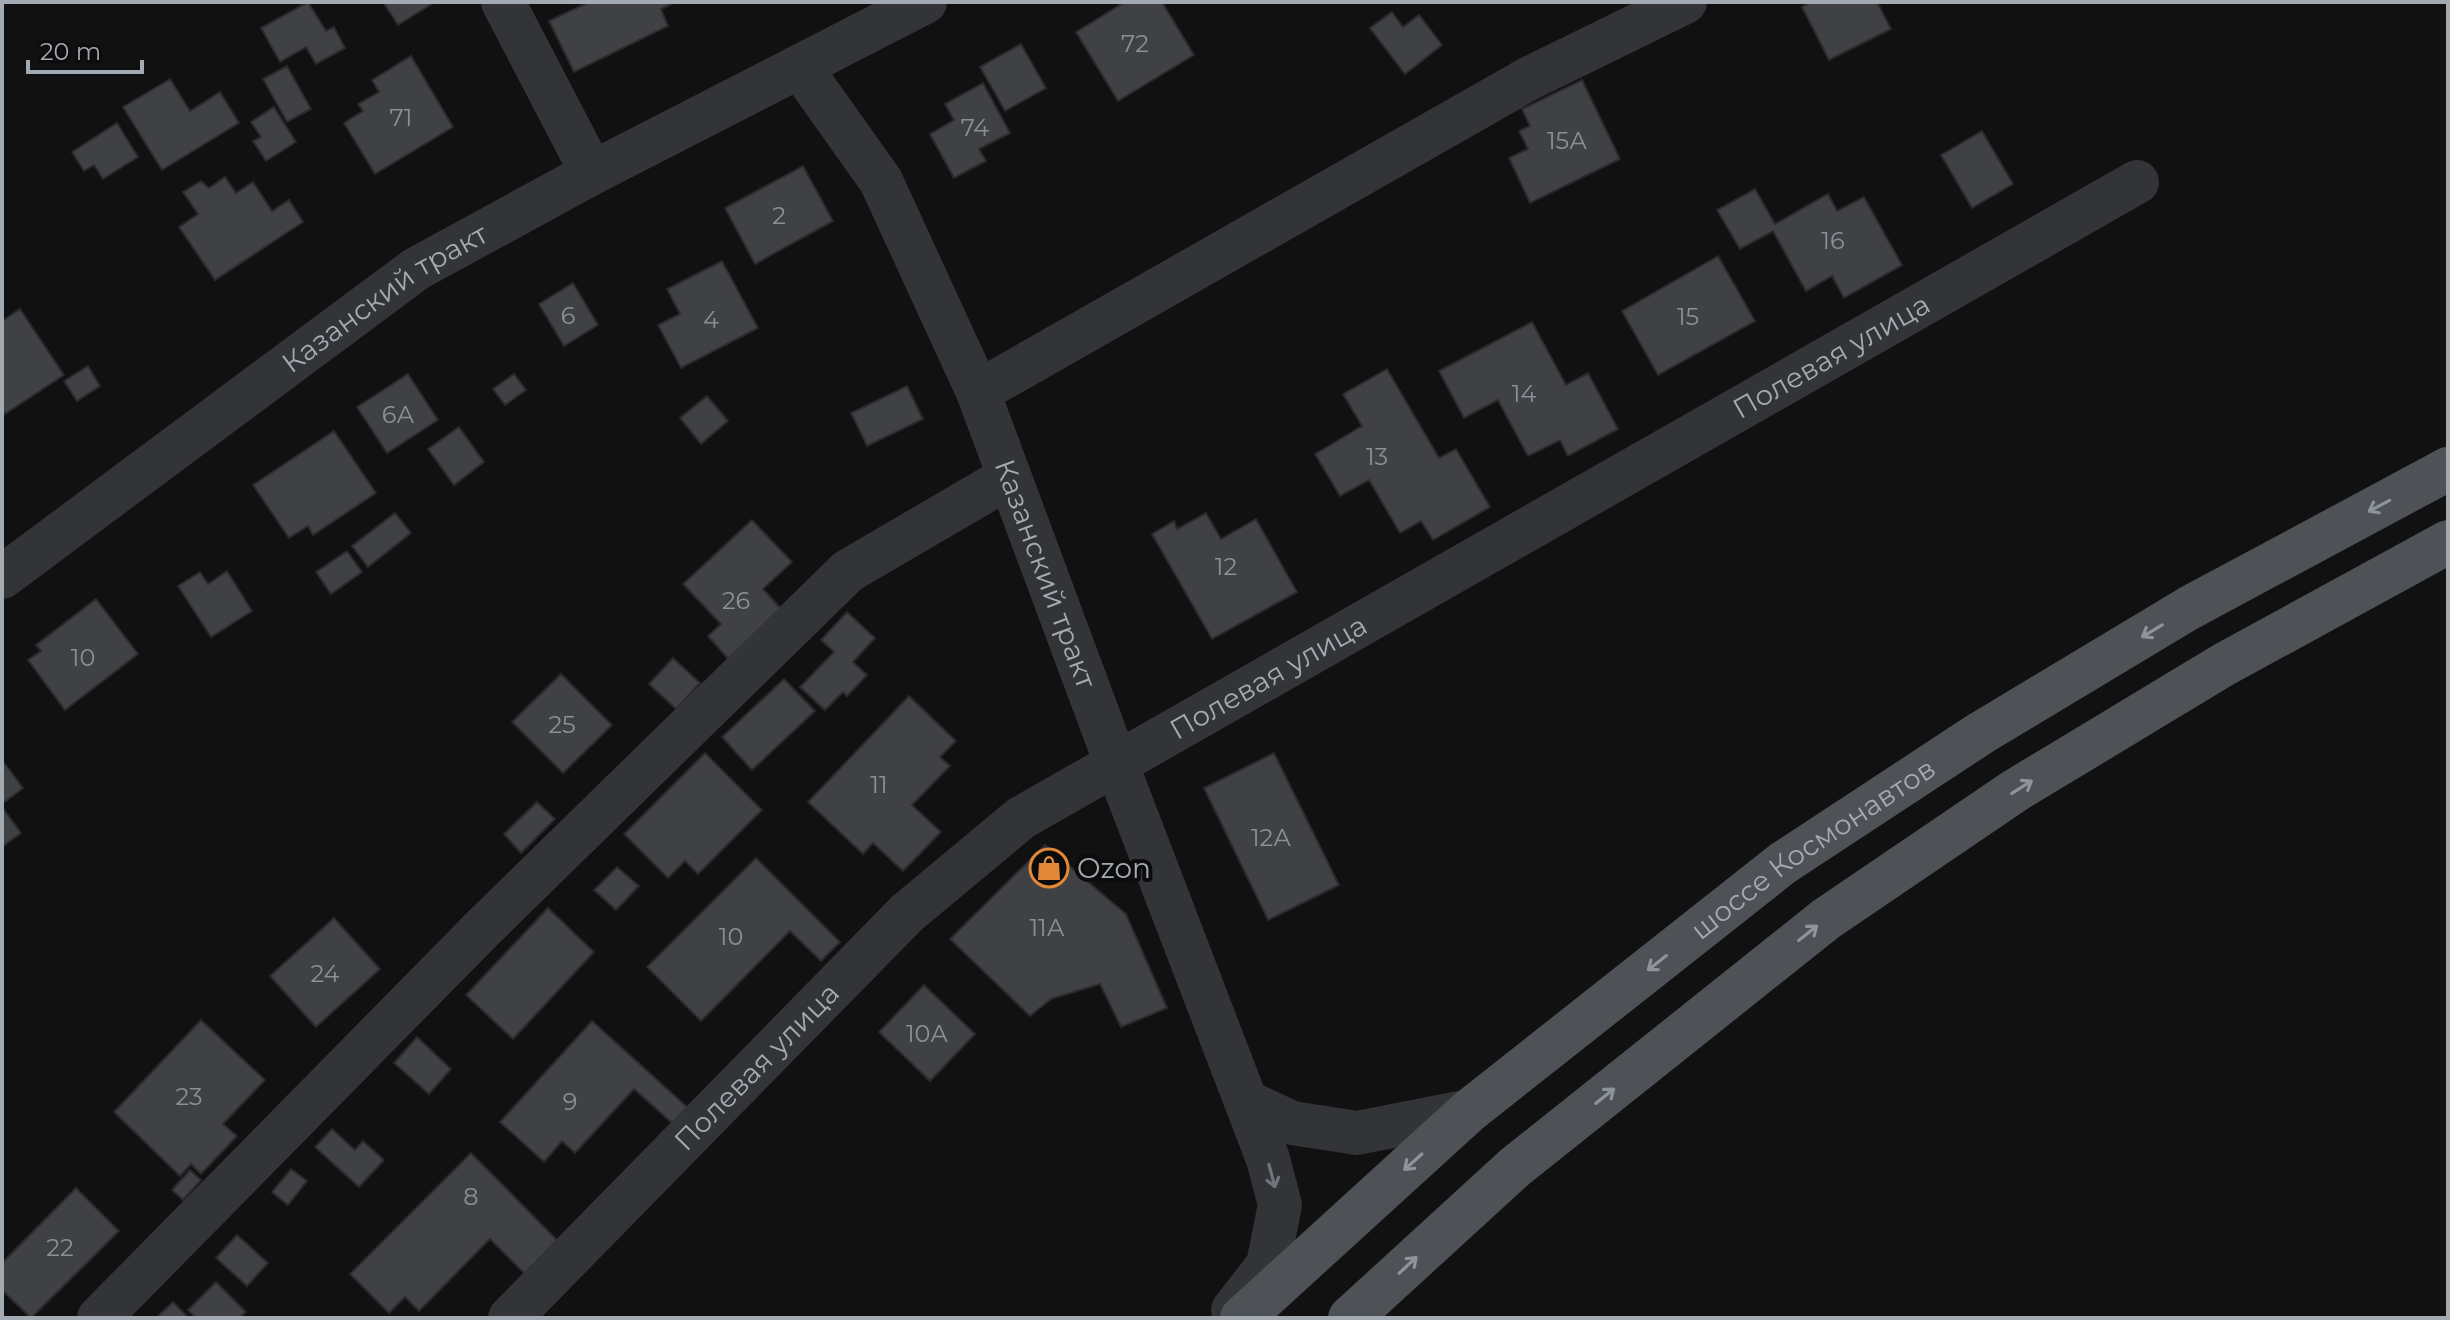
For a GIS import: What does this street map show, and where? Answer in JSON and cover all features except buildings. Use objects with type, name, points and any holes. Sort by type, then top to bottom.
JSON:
[{"type":"main road","name":"шоссе Космонавтов","points":[[1242,1318],[1469,1111],[1783,863],[1981,733],[2189,608],[2448,469]]},
{"type":"main road","points":[[1350,1318],[1515,1167],[1826,919],[2016,790],[2223,665],[2448,542]]},
{"type":"street","points":[[503,2],[592,173]]},
{"type":"street","name":"Казанский тракт","points":[[2,577],[416,269],[592,173],[925,2]]},
{"type":"street","points":[[978,392],[1528,79],[1685,2]]},
{"type":"street","name":"Казанский тракт","points":[[800,67],[881,181],[978,392],[1268,1159],[1280,1205],[1268,1265],[1226,1318]]},
{"type":"street","name":"Полевая улица","points":[[510,1318],[907,913],[1021,818],[2137,182]]},
{"type":"street","points":[[99,1318],[482,929],[848,571],[1009,477]]},
{"type":"street","points":[[1247,1102],[1292,1123],[1357,1133],[1469,1111]]},
{"type":"place","name":"Ozon","points":[[1049,868]]}]
